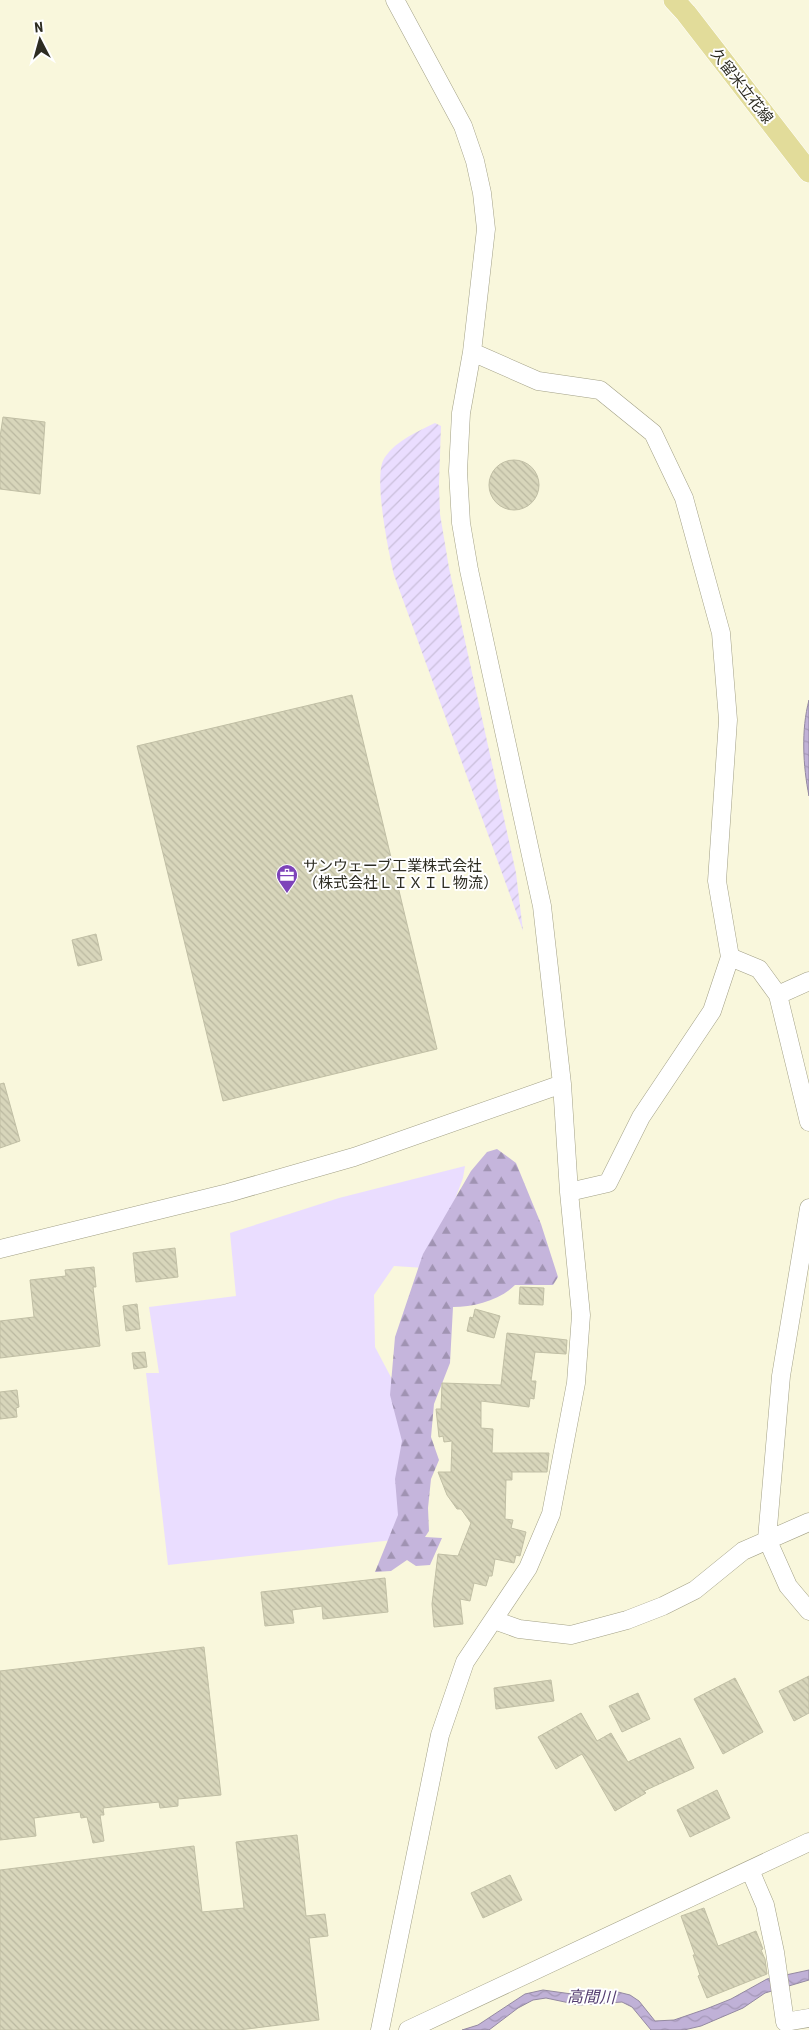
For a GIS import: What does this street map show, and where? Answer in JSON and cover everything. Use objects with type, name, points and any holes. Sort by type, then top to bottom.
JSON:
[{"type":"main road","name":"久留米立花線","points":[[674,0],[809,172]]},
{"type":"street","points":[[380,2030],[440,1735],[465,1662],[528,1568],[551,1514],[576,1382],[581,1315],[568,1192],[562,1084],[542,906],[468,570],[460,523],[458,471],[462,413],[472,352],[486,229],[482,193],[475,161],[463,126],[395,0]]},
{"type":"street","points":[[472,352],[538,381],[600,390],[653,433],[684,498],[721,633],[728,720],[717,881],[730,956],[712,1011],[641,1117],[608,1183],[568,1192]]},
{"type":"street","points":[[730,956],[758,969],[778,995],[809,1122]]},
{"type":"street","points":[[778,995],[809,981]]},
{"type":"street","points":[[0,1249],[228,1193],[354,1157],[562,1084]]},
{"type":"street","points":[[809,1208],[781,1376],[767,1539],[788,1586],[809,1611]]},
{"type":"street","points":[[494,1620],[519,1629],[571,1634],[626,1620],[663,1606],[695,1590],[742,1551],[809,1522]]},
{"type":"street","points":[[408,2030],[809,1842]]},
{"type":"street","points":[[750,1870],[765,1905],[776,1952],[785,2022],[809,2018]]},
{"type":"shaded area","points":[[435,423],[441,426],[440,514],[449,568],[516,873],[523,931],[394,575],[386,532],[380,480],[381,466],[385,457],[401,441]]},
{"type":"shaded area","points":[[465,1166],[463,1178],[451,1210],[440,1269],[394,1266],[374,1295],[375,1347],[393,1381],[414,1452],[393,1540],[168,1565],[146,1373],[159,1373],[149,1307],[236,1296],[230,1233],[339,1198]]},
{"type":"green space","points":[[497,1149],[516,1163],[541,1224],[558,1277],[553,1285],[515,1285],[502,1295],[486,1302],[453,1307],[450,1363],[434,1404],[431,1437],[439,1460],[431,1479],[428,1508],[429,1531],[425,1537],[442,1538],[430,1565],[416,1566],[407,1560],[391,1571],[375,1572],[398,1515],[395,1479],[402,1441],[390,1395],[395,1337],[423,1254],[471,1171],[487,1152]]},
{"type":"water","points":[[809,700],[809,796],[805,773],[804,748],[806,712]]},
{"type":"water","name":"高間川","points":[[809,1970],[809,1980],[765,1993],[743,2008],[701,2026],[684,2030],[651,2030],[632,2007],[622,2002],[579,2005],[546,1998],[533,2000],[518,2008],[489,2030],[462,2030],[478,2025],[525,1994],[543,1990],[579,1995],[618,1992],[630,1995],[639,2001],[655,2021],[674,2020],[731,1999],[767,1979]]},
{"type":"building","points":[[3,417],[45,422],[40,494],[0,489],[0,437]]},
{"type":"building","points":[[519,460],[532,467],[538,475],[538,495],[532,503],[524,509],[509,510],[496,503],[490,495],[489,480],[496,467],[504,461]]},
{"type":"building","points":[[352,695],[437,1049],[223,1101],[137,746]]},
{"type":"building","points":[[96,934],[102,960],[78,966],[72,940]]},
{"type":"building","points":[[4,1083],[20,1141],[0,1148],[0,1084]]},
{"type":"building","points":[[175,1248],[178,1277],[136,1282],[133,1253]]},
{"type":"building","points":[[94,1267],[96,1287],[93,1287],[100,1346],[0,1358],[0,1321],[34,1317],[30,1280],[66,1276],[65,1270]]},
{"type":"building","points":[[520,1287],[544,1288],[543,1305],[519,1304]]},
{"type":"building","points":[[137,1304],[140,1329],[126,1331],[123,1306]]},
{"type":"building","points":[[475,1309],[500,1316],[494,1338],[467,1331],[470,1317],[473,1318]]},
{"type":"building","points":[[507,1333],[567,1340],[566,1354],[535,1352],[531,1381],[536,1381],[534,1399],[530,1398],[529,1407],[481,1401],[481,1428],[493,1429],[492,1453],[549,1453],[547,1472],[512,1472],[512,1480],[506,1480],[505,1519],[513,1520],[511,1528],[526,1532],[520,1556],[516,1555],[514,1563],[495,1559],[492,1576],[489,1576],[486,1586],[474,1583],[470,1601],[460,1599],[463,1624],[434,1627],[432,1604],[438,1554],[458,1556],[471,1523],[461,1509],[457,1509],[447,1495],[438,1472],[451,1472],[452,1441],[444,1442],[443,1436],[439,1437],[436,1409],[441,1409],[442,1383],[501,1385]]},
{"type":"building","points":[[145,1352],[147,1367],[134,1369],[132,1353]]},
{"type":"building","points":[[17,1390],[19,1407],[16,1408],[17,1417],[0,1419],[0,1392]]},
{"type":"building","points":[[385,1578],[388,1612],[323,1619],[322,1606],[292,1610],[294,1623],[265,1626],[261,1592]]},
{"type":"building","points":[[204,1647],[221,1795],[178,1799],[178,1806],[160,1808],[159,1802],[103,1808],[104,1815],[100,1815],[104,1841],[93,1843],[87,1817],[81,1818],[80,1812],[34,1818],[36,1836],[0,1840],[0,1671]]},
{"type":"building","points":[[809,1676],[809,1713],[794,1721],[779,1691]]},
{"type":"building","points":[[735,1678],[763,1732],[723,1754],[694,1699]]},
{"type":"building","points":[[551,1680],[554,1701],[496,1709],[494,1688]]},
{"type":"building","points":[[638,1693],[650,1719],[622,1732],[609,1706]]},
{"type":"building","points":[[581,1713],[597,1741],[611,1733],[628,1762],[680,1738],[694,1768],[644,1791],[646,1793],[615,1811],[582,1754],[556,1769],[538,1737]]},
{"type":"building","points":[[717,1790],[730,1818],[690,1837],[677,1810]]},
{"type":"building","points":[[297,1835],[306,1916],[325,1914],[328,1936],[309,1938],[319,2020],[239,2030],[0,2030],[0,1870],[194,1846],[202,1912],[244,1908],[236,1842]]},
{"type":"building","points":[[510,1875],[522,1900],[483,1918],[471,1893]]},
{"type":"building","points":[[704,1908],[718,1946],[756,1931],[763,1949],[761,1950],[765,1959],[767,1974],[707,1998],[698,1976],[700,1975],[693,1955],[695,1955],[681,1916]]},
{"type":"place","name":"サンウェーブ工業株式会社 （株式会社ＬＩＸＩＬ物流）","points":[[287,894]]}]
